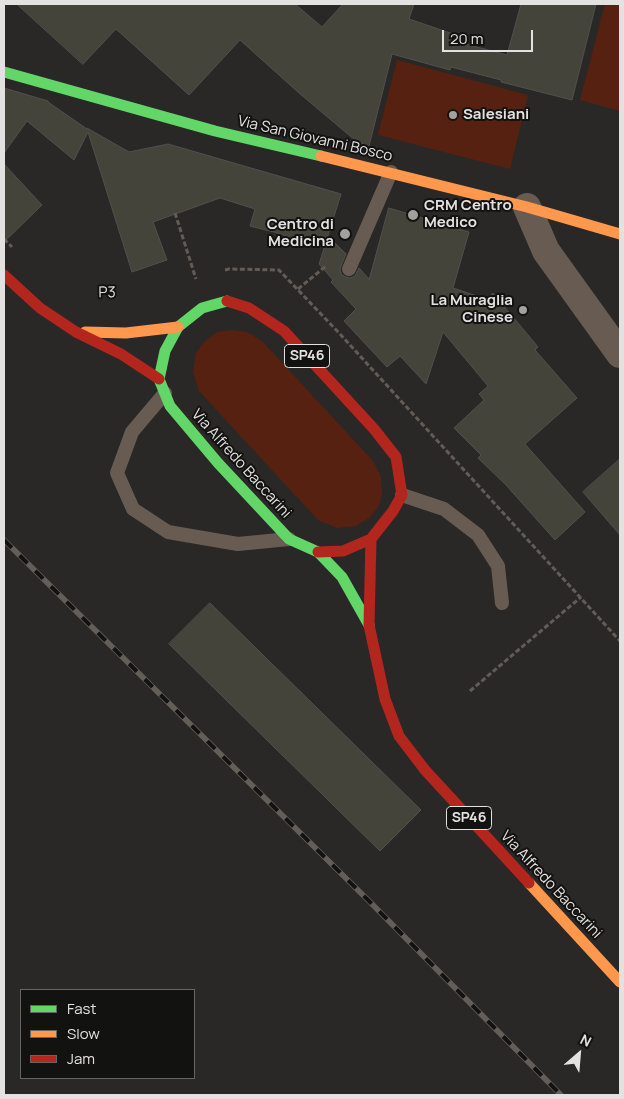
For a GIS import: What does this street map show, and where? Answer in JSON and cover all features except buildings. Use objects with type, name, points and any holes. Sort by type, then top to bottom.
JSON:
[{"type":"main road","name":"Via San Giovanni Bosco","points":[[4,72],[215,131],[391,172],[527,207],[620,234]]},
{"type":"main road","points":[[4,275],[40,308],[76,332],[121,354],[159,379]]},
{"type":"main road","name":"SP46","points":[[159,379],[165,351],[178,327],[202,308],[226,301],[250,308],[284,331],[374,429],[396,456],[402,495]]},
{"type":"main road","points":[[76,332],[126,333],[178,327]]},
{"type":"main road","name":"Via Alfredo Baccarini","points":[[159,379],[170,406],[218,463],[289,539],[318,552],[342,577],[369,625]]},
{"type":"main road","name":"Via Alfredo Baccarini","points":[[318,552],[343,551],[370,539],[393,511],[402,495]]},
{"type":"main road","name":"Via Alfredo Baccarini","points":[[370,539],[369,625],[384,699],[399,736],[425,770],[620,982]]},
{"type":"street","points":[[527,207],[546,250],[620,354]]},
{"type":"lane","points":[[349,269],[391,172]]},
{"type":"lane","points":[[165,393],[132,432],[117,473],[133,509],[168,532],[238,544],[289,539]]},
{"type":"lane","points":[[402,495],[444,509],[478,535],[498,566],[502,603]]},
{"type":"path","points":[[175,213],[196,280]]},
{"type":"path","points":[[4,239],[15,249]]},
{"type":"path","points":[[298,289],[329,263],[349,269]]},
{"type":"path","points":[[221,272],[229,269],[279,270],[340,334],[620,641]]},
{"type":"path","points":[[191,282],[204,277]]},
{"type":"path","points":[[470,691],[581,597]]},
{"type":"shaded area","points":[[605,4],[620,4],[620,111],[580,100]]},
{"type":"shaded area","name":"Salesiani","points":[[397,60],[528,95],[510,169],[378,135]]},
{"type":"shaded area","points":[[231,330],[247,332],[262,341],[373,461],[381,477],[382,493],[379,506],[369,518],[356,526],[337,528],[318,520],[199,391],[193,372],[196,353],[205,341],[217,332]]},
{"type":"railway","points":[[4,540],[371,903],[561,1095]]},
{"type":"traffic: fast","points":[[4,72],[215,131],[321,156]]},
{"type":"traffic: fast","points":[[227,301],[202,308],[178,327],[165,351],[159,379],[170,406],[218,463],[289,539],[318,552],[342,577],[369,625]]},
{"type":"traffic: slow","points":[[321,156],[527,207],[620,234]]},
{"type":"traffic: slow","points":[[85,332],[126,333],[178,327]]},
{"type":"traffic: slow","points":[[529,883],[620,982]]},
{"type":"traffic: jam","points":[[4,275],[40,308],[76,332],[121,354],[159,379]]},
{"type":"traffic: jam","points":[[227,301],[249,308],[284,331],[374,429],[396,457],[402,495],[393,511],[371,539],[343,551],[318,552]]},
{"type":"traffic: jam","points":[[371,539],[369,625],[385,699],[399,736],[425,770],[529,883]]},
{"type":"place","name":"Salesiani","points":[[453,115]]},
{"type":"place","name":"CRM Centro Medico","points":[[413,215]]},
{"type":"place","name":"Centro di Medicina","points":[[345,234]]},
{"type":"place","name":"La Muraglia Cinese","points":[[523,310]]}]
